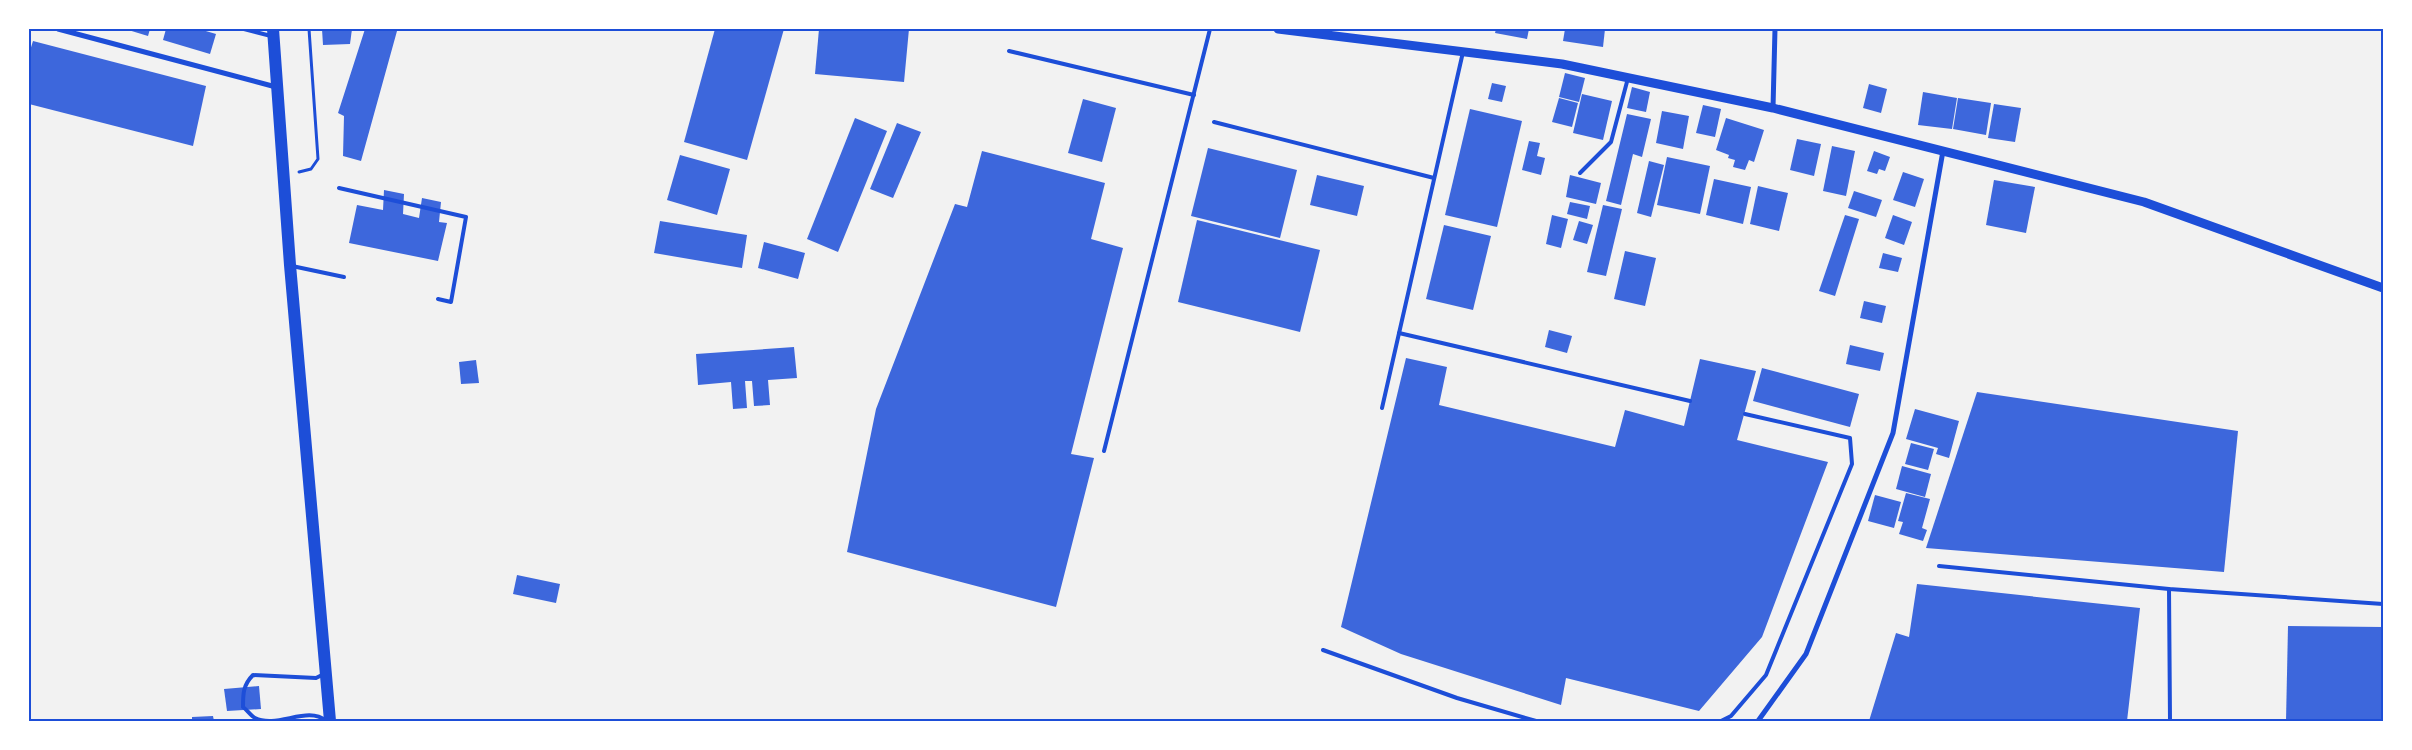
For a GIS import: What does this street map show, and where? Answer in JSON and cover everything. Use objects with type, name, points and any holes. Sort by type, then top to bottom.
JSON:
[{"type":"main road","points":[[273,33],[290,265],[330,721]]},
{"type":"street","points":[[58,29],[277,88]]},
{"type":"street","points":[[1283,29],[1562,64],[1773,108],[2144,202],[2383,288]]},
{"type":"street","points":[[1773,108],[1775,29]]},
{"type":"street","points":[[1758,721],[1806,654],[1894,433],[1943,150]]},
{"type":"lane","points":[[244,29],[273,33]]},
{"type":"lane","points":[[1104,451],[1210,29]]},
{"type":"lane","points":[[1009,51],[1194,95]]},
{"type":"lane","points":[[1382,408],[1463,51]]},
{"type":"lane","points":[[1580,172],[1611,142],[1628,78]]},
{"type":"lane","points":[[1214,122],[1434,178]]},
{"type":"lane","points":[[339,188],[466,217],[451,302],[438,299]]},
{"type":"lane","points":[[290,265],[344,277]]},
{"type":"lane","points":[[1399,333],[1690,401]]},
{"type":"lane","points":[[1721,721],[1731,716],[1766,675],[1852,464],[1850,438],[1745,414]]},
{"type":"lane","points":[[1939,566],[2169,589],[2383,604]]},
{"type":"lane","points":[[2169,589],[2170,721]]},
{"type":"lane","points":[[1323,650],[1457,698],[1536,721]]},
{"type":"lane","points":[[326,673],[316,678],[253,675],[247,681],[244,689],[243,707],[254,718],[261,720],[277,721],[316,715],[326,721]]},
{"type":"path","points":[[284,176],[310,169],[318,159],[309,29]]},
{"type":"building","points":[[125,29],[150,29],[148,36]]},
{"type":"building","points":[[166,29],[199,29],[216,34],[210,54],[163,40]]},
{"type":"building","points":[[322,29],[352,29],[350,44],[323,45]]},
{"type":"building","points":[[365,29],[391,29],[397,31],[361,161],[343,156],[344,116],[338,113]]},
{"type":"building","points":[[715,29],[784,29],[747,160],[684,142]]},
{"type":"building","points":[[819,29],[909,29],[904,82],[815,74]]},
{"type":"building","points":[[1496,29],[1529,29],[1527,39],[1495,33]]},
{"type":"building","points":[[1565,29],[1605,29],[1603,47],[1563,41]]},
{"type":"building","points":[[33,41],[206,86],[193,146],[29,104],[29,54]]},
{"type":"building","points":[[1565,73],[1585,78],[1579,102],[1559,97]]},
{"type":"building","points":[[1492,83],[1506,86],[1502,102],[1488,99]]},
{"type":"building","points":[[1869,84],[1887,89],[1881,113],[1863,108]]},
{"type":"building","points":[[1632,87],[1650,92],[1646,112],[1627,108]]},
{"type":"building","points":[[1923,92],[1957,98],[1952,129],[1918,125]]},
{"type":"building","points":[[1582,94],[1612,101],[1603,140],[1573,133]]},
{"type":"building","points":[[1559,98],[1578,103],[1572,127],[1552,122]]},
{"type":"building","points":[[1958,98],[1991,103],[1986,135],[1953,129]]},
{"type":"building","points":[[1083,99],[1116,108],[1102,162],[1068,153]]},
{"type":"building","points":[[1994,104],[2021,108],[2015,142],[1988,138]]},
{"type":"building","points":[[1703,105],[1721,109],[1715,137],[1696,133]]},
{"type":"building","points":[[1470,109],[1522,121],[1497,227],[1445,215]]},
{"type":"building","points":[[1662,111],[1689,116],[1683,149],[1656,143]]},
{"type":"building","points":[[1627,114],[1651,119],[1642,157],[1633,154],[1621,205],[1606,201]]},
{"type":"building","points":[[855,118],[887,131],[838,252],[807,239]]},
{"type":"building","points":[[1726,118],[1764,130],[1754,162],[1749,160],[1745,170],[1733,167],[1735,160],[1728,158],[1729,155],[1716,150]]},
{"type":"building","points":[[897,123],[921,132],[893,198],[870,189]]},
{"type":"building","points":[[1797,139],[1821,144],[1814,176],[1790,170]]},
{"type":"building","points":[[1529,141],[1540,143],[1537,156],[1545,158],[1541,175],[1522,170]]},
{"type":"building","points":[[1832,146],[1855,151],[1846,196],[1823,191]]},
{"type":"building","points":[[1208,148],[1297,170],[1280,238],[1191,216]]},
{"type":"building","points":[[982,151],[1105,183],[1091,239],[1123,248],[1071,454],[1094,458],[1056,607],[847,552],[876,409],[955,204],[967,207]]},
{"type":"building","points":[[1874,151],[1890,157],[1885,171],[1879,169],[1877,174],[1867,171]]},
{"type":"building","points":[[680,155],[730,169],[717,215],[667,200]]},
{"type":"building","points":[[1667,157],[1710,166],[1700,214],[1657,205]]},
{"type":"building","points":[[1649,161],[1664,165],[1651,217],[1637,213]]},
{"type":"building","points":[[1903,172],[1924,179],[1915,207],[1893,200]]},
{"type":"building","points":[[1317,175],[1364,186],[1357,216],[1310,205]]},
{"type":"building","points":[[1570,175],[1601,183],[1596,204],[1566,197]]},
{"type":"building","points":[[1714,179],[1751,187],[1743,224],[1706,215]]},
{"type":"building","points":[[1994,180],[2035,187],[2026,233],[1986,225]]},
{"type":"building","points":[[1758,186],[1788,193],[1779,231],[1750,224]]},
{"type":"building","points":[[384,190],[404,194],[403,214],[419,218],[422,198],[441,202],[439,222],[447,223],[438,261],[349,243],[357,205],[383,210]]},
{"type":"building","points":[[1854,191],[1882,200],[1876,217],[1848,208]]},
{"type":"building","points":[[1570,202],[1590,206],[1587,219],[1567,214]]},
{"type":"building","points":[[1603,205],[1622,209],[1606,276],[1587,272]]},
{"type":"building","points":[[1552,215],[1568,219],[1561,248],[1546,244]]},
{"type":"building","points":[[1845,215],[1859,219],[1835,296],[1819,291]]},
{"type":"building","points":[[1893,215],[1912,222],[1904,245],[1885,238]]},
{"type":"building","points":[[1197,220],[1320,250],[1300,332],[1178,302]]},
{"type":"building","points":[[660,221],[747,235],[742,268],[654,253]]},
{"type":"building","points":[[1579,221],[1593,225],[1587,244],[1573,240]]},
{"type":"building","points":[[1444,225],[1491,236],[1473,310],[1426,299]]},
{"type":"building","points":[[764,242],[805,253],[798,279],[758,268]]},
{"type":"building","points":[[1625,251],[1656,258],[1645,306],[1614,299]]},
{"type":"building","points":[[1883,253],[1902,258],[1898,272],[1879,268]]},
{"type":"building","points":[[1864,301],[1886,306],[1882,323],[1860,318]]},
{"type":"building","points":[[1549,330],[1572,336],[1567,353],[1545,347]]},
{"type":"building","points":[[1850,345],[1884,353],[1880,371],[1846,364]]},
{"type":"building","points":[[794,347],[797,378],[768,380],[770,405],[754,406],[752,381],[745,381],[747,408],[733,409],[731,382],[698,385],[696,354]]},
{"type":"building","points":[[1406,358],[1447,367],[1439,405],[1615,447],[1625,410],[1684,426],[1700,359],[1756,371],[1737,440],[1828,462],[1762,637],[1699,711],[1566,678],[1561,705],[1401,654],[1341,627]]},
{"type":"building","points":[[476,360],[479,383],[461,384],[459,362]]},
{"type":"building","points":[[1762,368],[1859,394],[1850,427],[1753,401]]},
{"type":"building","points":[[1977,392],[2238,431],[2224,572],[1926,548]]},
{"type":"building","points":[[1915,409],[1959,421],[1949,458],[1936,454],[1938,448],[1906,439]]},
{"type":"building","points":[[1911,443],[1934,449],[1928,470],[1905,464]]},
{"type":"building","points":[[1902,466],[1931,474],[1925,497],[1896,489]]},
{"type":"building","points":[[1906,493],[1930,499],[1922,528],[1927,530],[1923,541],[1899,534],[1903,522],[1898,521]]},
{"type":"building","points":[[1875,495],[1901,502],[1894,528],[1868,521]]},
{"type":"building","points":[[517,575],[560,584],[556,603],[513,594]]},
{"type":"building","points":[[1917,584],[2140,608],[2127,721],[1869,721],[1896,633],[1909,637]]},
{"type":"building","points":[[2288,626],[2383,627],[2383,721],[2286,721]]},
{"type":"building","points":[[259,686],[261,709],[227,711],[224,689]]},
{"type":"building","points":[[213,716],[214,721],[192,721],[192,717]]}]
